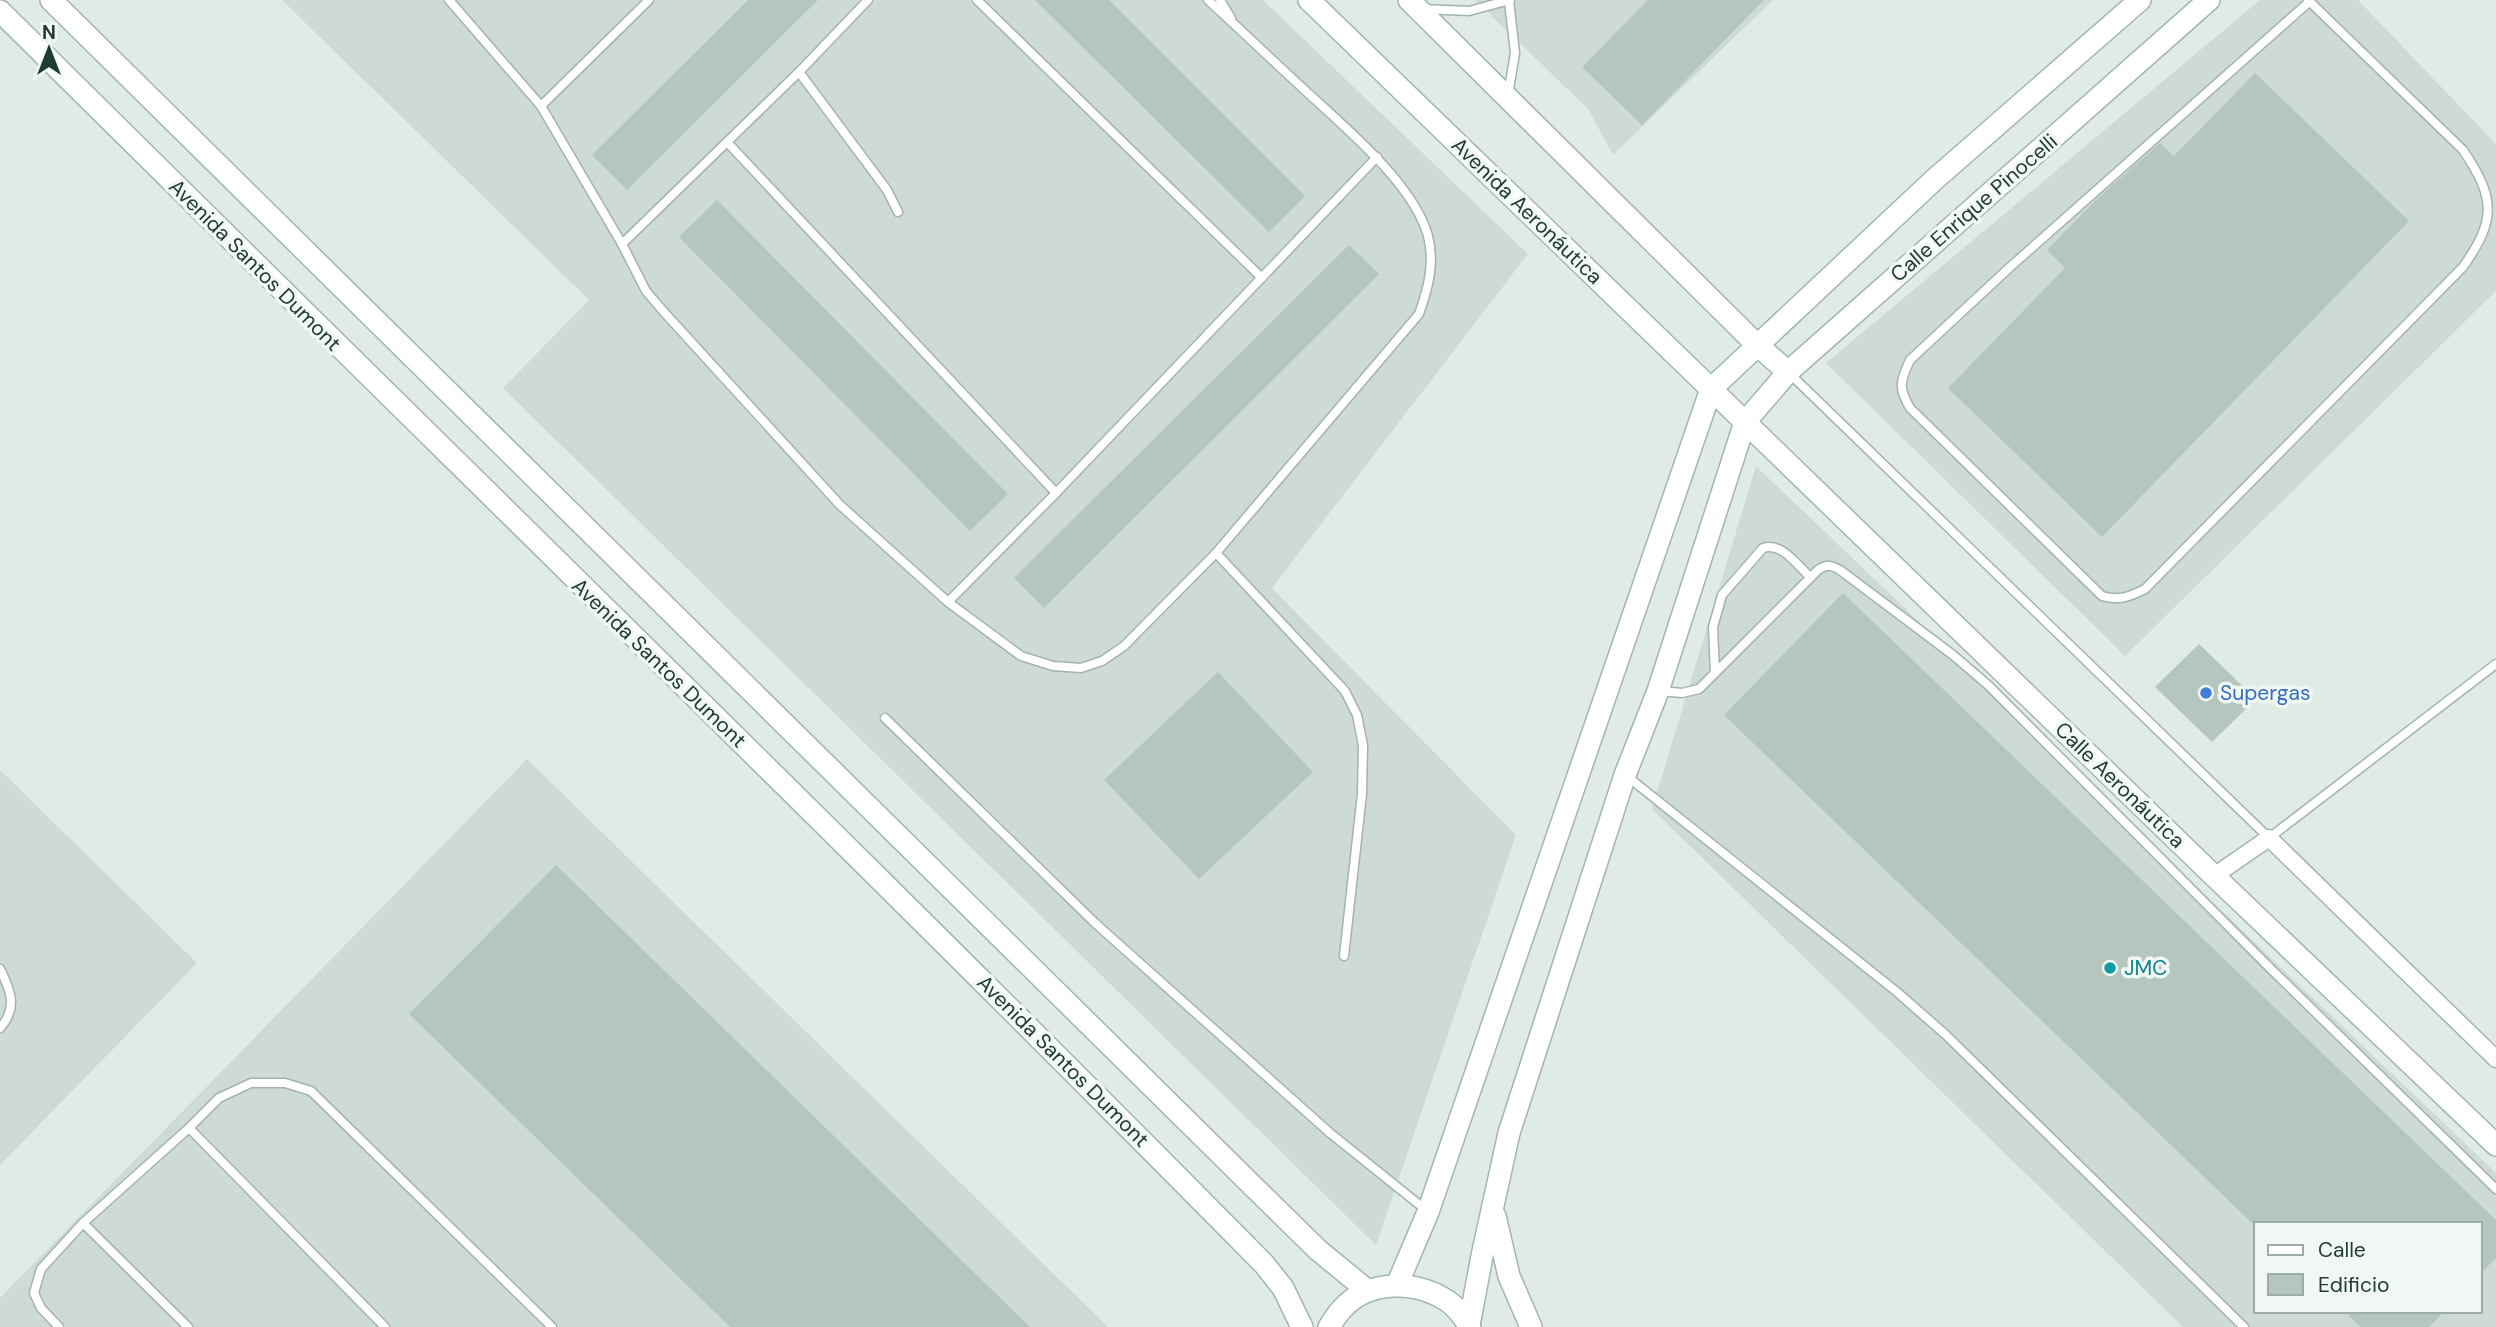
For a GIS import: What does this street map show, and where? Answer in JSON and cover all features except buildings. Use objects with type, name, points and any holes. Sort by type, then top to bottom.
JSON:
[{"type":"main road","name":"Avenida Santos Dumont","points":[[51,0],[1318,1250],[1368,1291]]},
{"type":"main road","name":"Avenida Aeronáutica","points":[[1309,0],[1745,422]]},
{"type":"main road","points":[[1397,1285],[1428,1212],[1711,389],[1756,344],[1945,170],[2140,0]]},
{"type":"main road","name":"Calle Enrique Pinocelli","points":[[1745,422],[1788,372],[2209,0]]},
{"type":"main road","points":[[1413,4],[1756,344],[1788,372]]},
{"type":"main road","name":"Avenida Santos Dumont","points":[[0,11],[406,414],[1006,1002],[1207,1205],[1283,1287],[1302,1327]]},
{"type":"main road","points":[[1470,1326],[1483,1251],[1509,1133],[1625,775],[1658,691],[1745,422]]},
{"type":"main road","name":"Calle Aeronáutica","points":[[1745,422],[2496,1145]]},
{"type":"main road","points":[[1493,1210],[1509,1276],[1531,1327]]},
{"type":"main road","points":[[1329,1327],[1343,1307],[1368,1291],[1397,1285],[1425,1289],[1451,1303],[1470,1326]]},
{"type":"street","points":[[2214,876],[2269,838],[2496,1059]]},
{"type":"lane","points":[[449,0],[541,106],[646,290],[840,505],[948,602],[1021,656],[1053,666],[1081,668],[1102,661],[1124,646],[1216,554],[1419,314],[1428,287],[1431,262],[1428,236],[1415,208],[1377,157],[1208,0]]},
{"type":"lane","points":[[541,106],[649,0]]},
{"type":"lane","points":[[622,244],[799,72],[868,0]]},
{"type":"lane","points":[[976,0],[1262,278]]},
{"type":"lane","points":[[1220,0],[1236,27]]},
{"type":"lane","points":[[1413,4],[1469,11],[1509,1],[1515,53],[1507,97]]},
{"type":"lane","points":[[2309,1],[2463,150],[2489,191],[2493,212],[2490,231],[2481,247],[2463,267],[2145,589],[2128,598],[2113,599],[2102,596],[1910,408],[1901,391],[1903,374],[1910,360],[1989,286],[2309,1]]},
{"type":"lane","points":[[799,72],[887,190],[898,212]]},
{"type":"lane","points":[[727,142],[1056,492]]},
{"type":"lane","points":[[948,602],[1377,157]]},
{"type":"lane","points":[[1788,372],[2269,838],[2496,664]]},
{"type":"lane","points":[[1715,673],[1713,627],[1722,595],[1763,548],[1770,545],[1778,548],[1810,578]]},
{"type":"lane","points":[[1216,554],[1345,691],[1357,715],[1363,745],[1363,794],[1344,956]]},
{"type":"lane","points":[[1658,691],[1690,692],[1699,689],[1824,566],[1831,565],[1840,570],[1971,669],[2496,1189]]},
{"type":"lane","points":[[885,718],[1095,923],[1330,1133],[1428,1212]]},
{"type":"lane","points":[[1625,775],[1897,992],[1946,1035],[2244,1327]]},
{"type":"lane","points":[[0,970],[13,999],[11,1010],[0,1028]]},
{"type":"lane","points":[[59,1327],[41,1308],[34,1293],[41,1269],[83,1223],[219,1098],[251,1083],[285,1083],[311,1091],[552,1327]]},
{"type":"lane","points":[[189,1128],[385,1327]]},
{"type":"lane","points":[[83,1223],[188,1327]]},
{"type":"shaded area","points":[[282,0],[1263,0],[1528,254],[1272,588],[1516,835],[1376,1245],[503,388],[589,300]]},
{"type":"shaded area","points":[[1475,0],[1773,0],[1613,155],[1588,109]]},
{"type":"shaded area","points":[[2260,0],[2358,0],[2496,144],[2496,291],[2125,656],[1826,363]]},
{"type":"shaded area","points":[[1756,466],[2496,1173],[2496,1327],[2183,1327],[1652,809]]},
{"type":"shaded area","points":[[527,759],[1108,1327],[0,1327],[0,1298]]},
{"type":"shaded area","points":[[0,770],[197,963],[0,1165]]},
{"type":"place","name":"Supergas","points":[[2206,693]]},
{"type":"place","name":"JMC","points":[[2110,968]]}]
